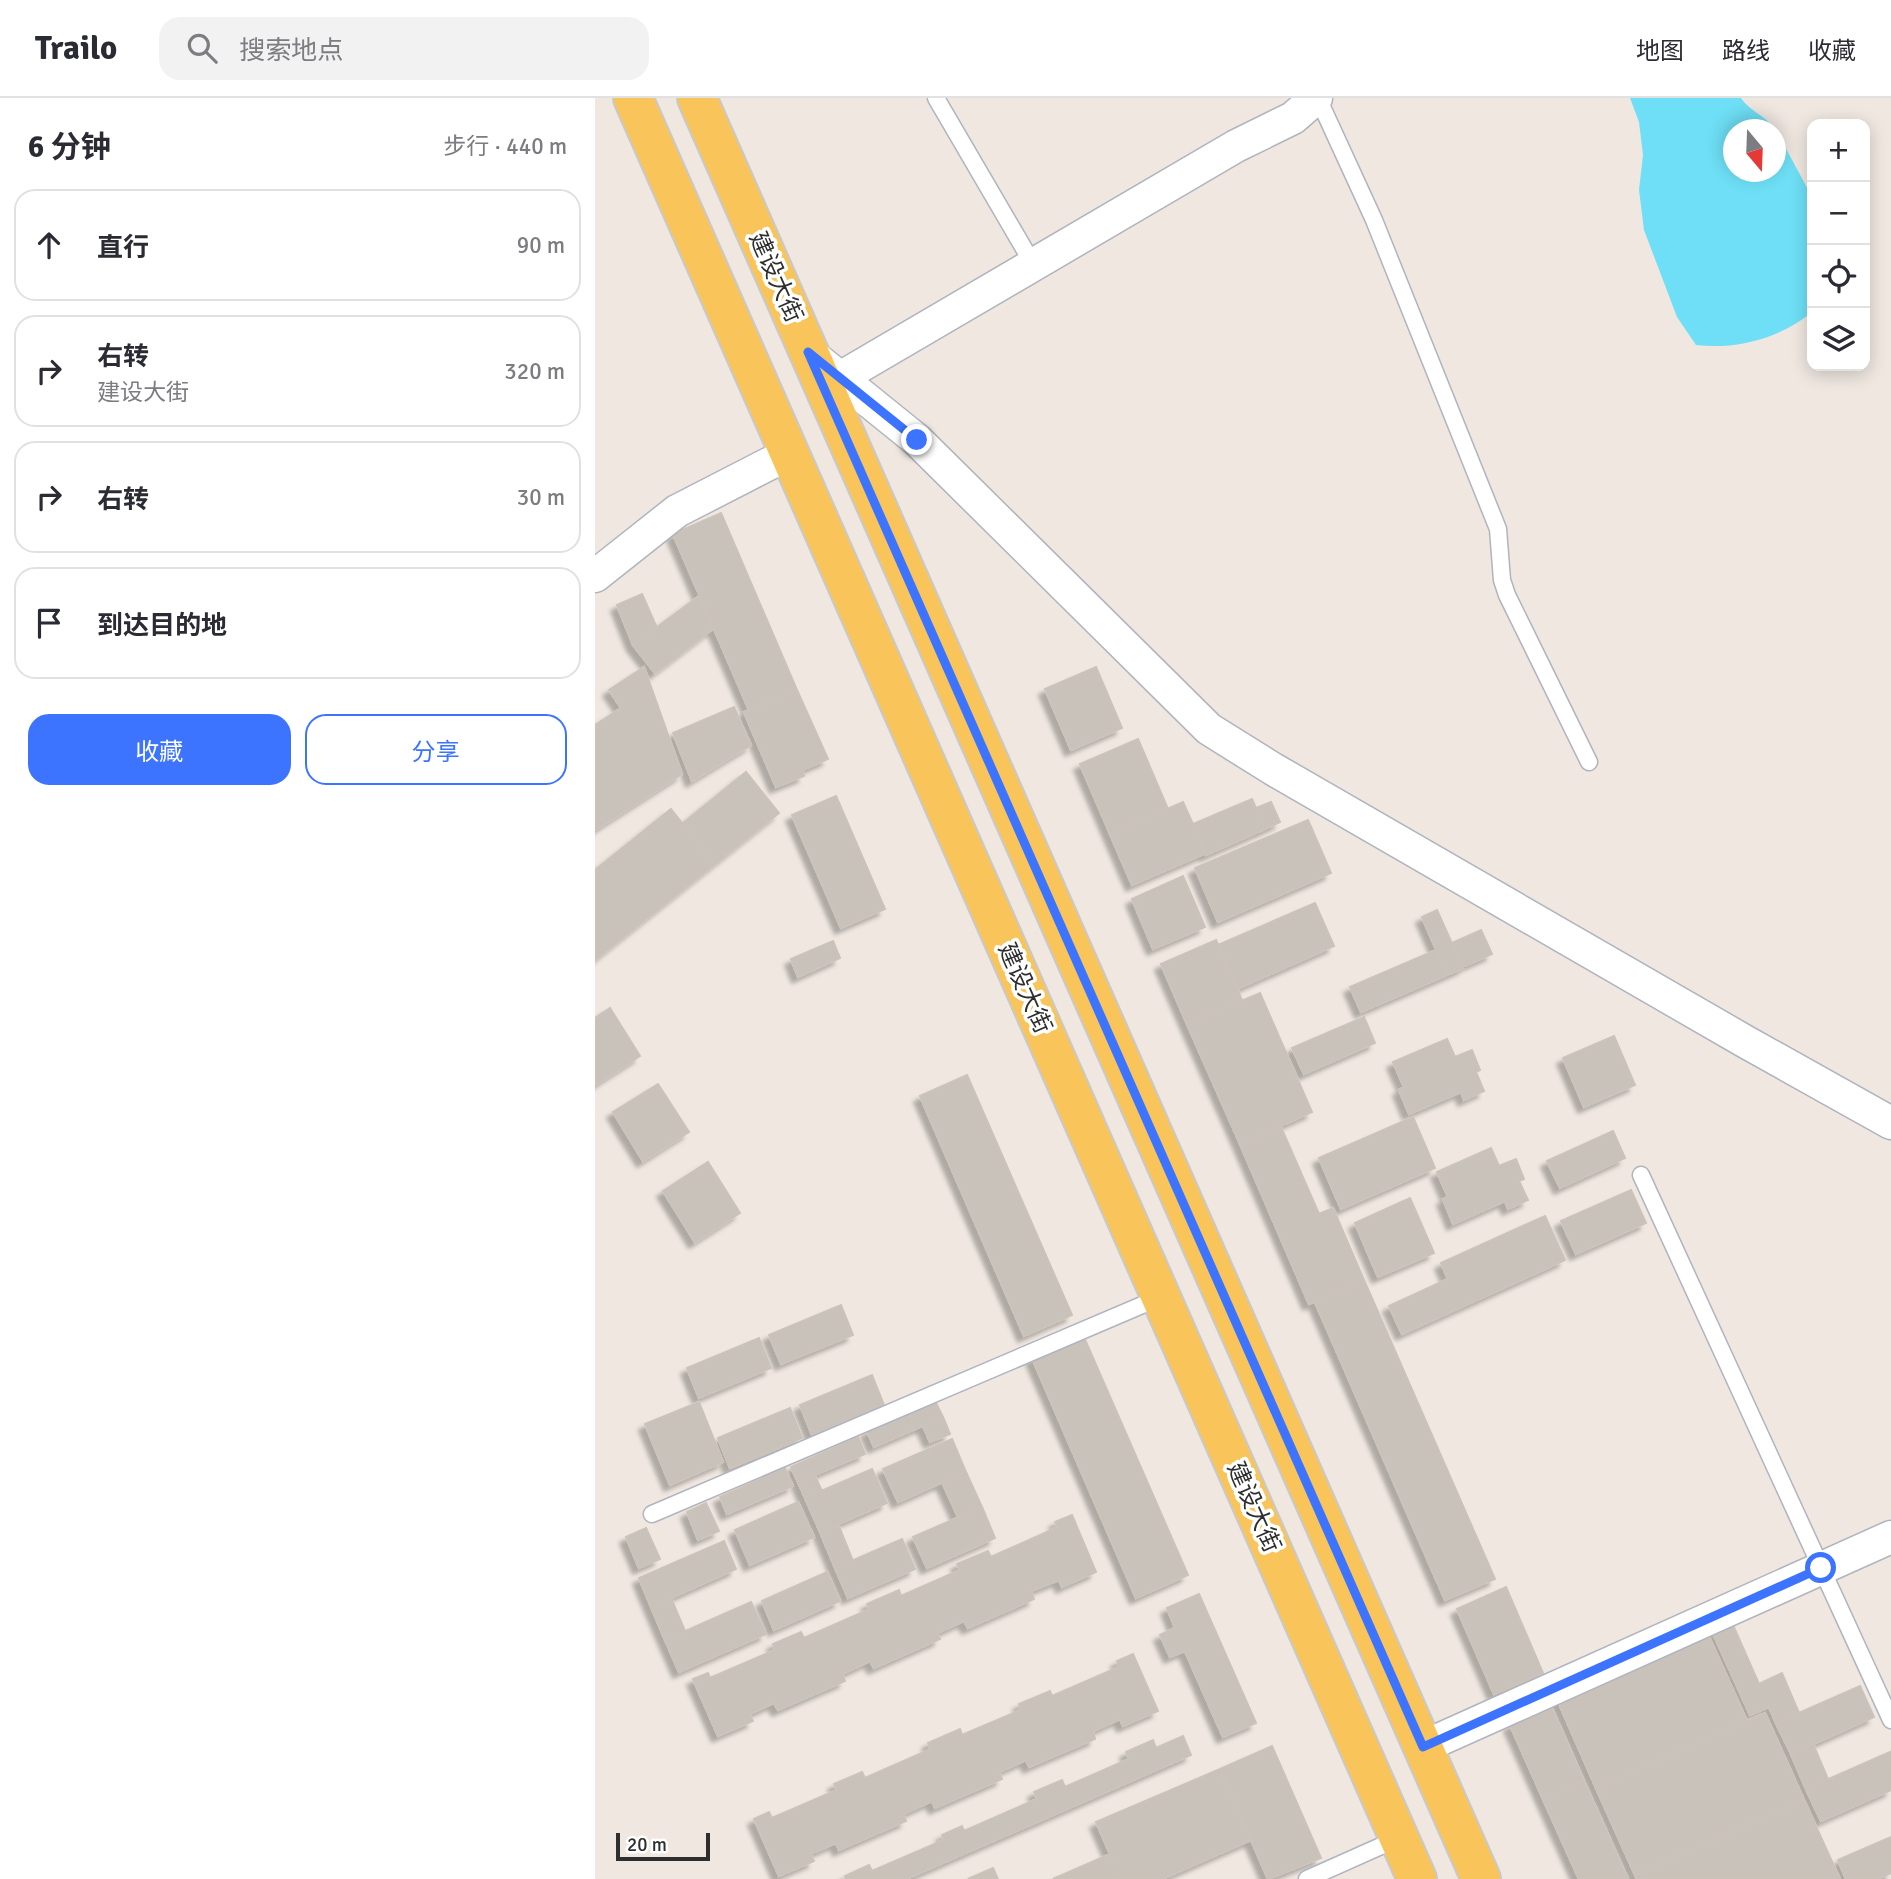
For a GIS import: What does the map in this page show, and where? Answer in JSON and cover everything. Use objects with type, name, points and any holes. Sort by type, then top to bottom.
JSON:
[{"type":"main road","name":"建设大街","points":[[633,98],[1417,1879]]},
{"type":"main road","name":"建设大街","points":[[697,98],[1481,1879]]},
{"type":"street","points":[[840,378],[1236,146],[1293,118],[1317,98]]},
{"type":"street","points":[[808,352],[917,440],[1209,729],[1344,810],[1891,1123]]},
{"type":"street","points":[[595,576],[677,510],[790,453]]},
{"type":"street","points":[[1423,1747],[1891,1537]]},
{"type":"lane","points":[[936,98],[1033,264]]},
{"type":"lane","points":[[1317,98],[1374,220],[1498,529],[1502,580],[1507,595],[1589,762]]},
{"type":"lane","points":[[1641,1175],[1891,1720]]},
{"type":"lane","points":[[652,1514],[1161,1297]]},
{"type":"lane","points":[[1307,1879],[1399,1838]]},
{"type":"water","points":[[1630,98],[1741,98],[1764,119],[1723,119],[1723,182],[1786,182],[1786,149],[1807,188],[1807,316],[1786,329],[1742,344],[1696,345],[1677,317],[1644,230],[1639,190],[1643,155],[1639,122]]},
{"type":"building","points":[[721,513],[797,690],[749,710],[673,534]]},
{"type":"building","points":[[642,594],[657,628],[633,645],[617,605]]},
{"type":"building","points":[[699,596],[714,628],[655,673],[633,645]]},
{"type":"building","points":[[644,667],[682,774],[595,830],[595,725],[621,708],[609,690]]},
{"type":"building","points":[[1096,667],[1122,728],[1071,750],[1045,689]]},
{"type":"building","points":[[797,690],[828,759],[802,770],[804,776],[776,787],[744,712]]},
{"type":"building","points":[[734,707],[751,745],[692,781],[673,733]]},
{"type":"building","points":[[1138,739],[1168,809],[1110,834],[1080,764]]},
{"type":"building","points":[[746,772],[779,813],[715,864],[682,824]]},
{"type":"building","points":[[836,796],[885,909],[841,928],[792,815]]},
{"type":"building","points":[[1252,799],[1265,829],[1206,855],[1193,824]]},
{"type":"building","points":[[1183,802],[1206,853],[1132,885],[1110,834]]},
{"type":"building","points":[[1271,802],[1280,822],[1265,829],[1256,808]]},
{"type":"building","points":[[671,809],[715,864],[595,960],[595,870]]},
{"type":"building","points":[[1308,820],[1331,873],[1218,922],[1195,868]]},
{"type":"building","points":[[1183,876],[1205,927],[1153,949],[1132,899]]},
{"type":"building","points":[[1315,903],[1334,946],[1237,989],[1218,945]]},
{"type":"building","points":[[1437,910],[1463,968],[1447,975],[1422,917]]},
{"type":"building","points":[[1481,930],[1492,954],[1462,967],[1452,943]]},
{"type":"building","points":[[1216,940],[1242,1000],[1187,1024],[1161,964]]},
{"type":"building","points":[[833,941],[840,958],[798,977],[791,959]]},
{"type":"building","points":[[1436,950],[1447,975],[1361,1012],[1350,987]]},
{"type":"building","points":[[1260,993],[1312,1112],[1240,1144],[1187,1024]]},
{"type":"building","points":[[610,1008],[640,1056],[595,1085],[595,1018]]},
{"type":"building","points":[[1364,1017],[1375,1043],[1304,1074],[1292,1048]]},
{"type":"building","points":[[1614,1036],[1635,1085],[1584,1107],[1563,1058]]},
{"type":"building","points":[[1447,1039],[1455,1057],[1472,1050],[1480,1070],[1476,1072],[1484,1091],[1464,1100],[1461,1092],[1409,1114],[1399,1090],[1404,1087],[1393,1062]]},
{"type":"building","points":[[967,1075],[1072,1315],[1024,1336],[920,1096]]},
{"type":"building","points":[[658,1084],[689,1132],[643,1161],[613,1112]]},
{"type":"building","points":[[1413,1117],[1435,1168],[1341,1209],[1319,1158]]},
{"type":"building","points":[[1281,1127],[1319,1214],[1333,1208],[1364,1280],[1309,1304],[1240,1144]]},
{"type":"building","points":[[1613,1131],[1625,1158],[1560,1188],[1547,1161]]},
{"type":"building","points":[[1491,1148],[1499,1166],[1516,1159],[1524,1179],[1519,1181],[1528,1200],[1508,1209],[1505,1201],[1453,1224],[1443,1199],[1448,1197],[1437,1172]]},
{"type":"building","points":[[708,1162],[740,1213],[695,1242],[663,1191]]},
{"type":"building","points":[[1631,1190],[1646,1223],[1576,1254],[1561,1221]]},
{"type":"building","points":[[1410,1198],[1434,1253],[1378,1277],[1355,1223]]},
{"type":"building","points":[[1545,1216],[1565,1260],[1402,1334],[1389,1306],[1448,1279],[1441,1263]]},
{"type":"building","points":[[1364,1280],[1495,1579],[1445,1600],[1315,1302]]},
{"type":"building","points":[[841,1305],[853,1335],[781,1364],[769,1335]]},
{"type":"building","points":[[1083,1335],[1188,1575],[1136,1598],[1032,1358]]},
{"type":"building","points":[[759,1338],[771,1368],[699,1398],[687,1368]]},
{"type":"building","points":[[872,1375],[884,1405],[812,1435],[800,1405]]},
{"type":"building","points":[[935,1401],[943,1417],[874,1447],[867,1431]]},
{"type":"building","points":[[699,1402],[723,1462],[670,1485],[645,1424]]},
{"type":"building","points":[[790,1408],[802,1438],[730,1468],[718,1438]]},
{"type":"building","points":[[943,1417],[950,1434],[930,1442],[923,1426]]},
{"type":"building","points":[[858,1437],[865,1454],[798,1482],[791,1467]]},
{"type":"building","points":[[952,1439],[966,1472],[898,1502],[883,1469]]},
{"type":"building","points":[[785,1468],[793,1486],[727,1514],[720,1497]]},
{"type":"building","points":[[872,1469],[887,1503],[820,1532],[805,1498]]},
{"type":"building","points":[[966,1472],[982,1507],[958,1517],[942,1482]]},
{"type":"building","points":[[815,1476],[822,1491],[805,1498],[798,1482]]},
{"type":"building","points":[[798,1502],[814,1537],[750,1565],[735,1530]]},
{"type":"building","points":[[706,1503],[719,1531],[698,1540],[687,1512]]},
{"type":"building","points":[[982,1507],[995,1538],[927,1568],[913,1537]]},
{"type":"building","points":[[1072,1515],[1096,1572],[1062,1587],[1059,1580],[1031,1591],[1034,1599],[968,1628],[964,1621],[937,1633],[940,1639],[874,1668],[870,1661],[842,1674],[845,1681],[778,1710],[774,1703],[749,1714],[753,1721],[718,1736],[693,1679],[708,1673],[710,1678],[775,1650],[773,1644],[801,1632],[804,1638],[870,1609],[867,1604],[899,1590],[901,1596],[960,1570],[957,1564],[988,1551],[991,1557],[1058,1527],[1055,1522]]},
{"type":"building","points":[[838,1524],[853,1561],[835,1568],[820,1532]]},
{"type":"building","points":[[646,1528],[660,1559],[639,1568],[626,1537]]},
{"type":"building","points":[[902,1539],[915,1569],[848,1598],[835,1568]]},
{"type":"building","points":[[724,1541],[736,1569],[651,1607],[639,1578]]},
{"type":"building","points":[[827,1572],[840,1601],[774,1630],[762,1601]]},
{"type":"building","points":[[1506,1587],[1543,1673],[1494,1694],[1457,1609]]},
{"type":"building","points":[[1199,1594],[1256,1723],[1223,1737],[1185,1651],[1170,1657],[1160,1635],[1175,1628],[1167,1608]]},
{"type":"building","points":[[671,1598],[685,1631],[665,1640],[651,1607]]},
{"type":"building","points":[[751,1602],[766,1634],[679,1672],[665,1640]]},
{"type":"building","points":[[1732,1623],[1759,1684],[1782,1673],[1799,1713],[1776,1723],[1769,1707],[1750,1715],[1712,1631]]},
{"type":"building","points":[[1706,1630],[1747,1721],[1596,1788],[1556,1697]]},
{"type":"building","points":[[1133,1654],[1158,1711],[1123,1726],[1120,1719],[1093,1731],[1095,1739],[1029,1767],[1026,1760],[999,1772],[1002,1779],[935,1808],[932,1801],[903,1814],[906,1821],[839,1850],[836,1843],[810,1854],[814,1861],[779,1876],[754,1819],[769,1812],[772,1818],[837,1790],[834,1784],[862,1772],[865,1778],[931,1749],[928,1743],[960,1729],[962,1735],[1021,1710],[1019,1704],[1050,1691],[1052,1696],[1119,1667],[1117,1661]]},
{"type":"building","points":[[1860,1686],[1874,1717],[1791,1754],[1776,1723]]},
{"type":"building","points":[[1551,1706],[1584,1781],[1543,1799],[1510,1725]]},
{"type":"building","points":[[1765,1713],[1804,1800],[1635,1875],[1596,1788]]},
{"type":"building","points":[[1183,1736],[1191,1755],[906,1879],[846,1879],[845,1876],[869,1865],[872,1871],[944,1840],[942,1835],[962,1826],[964,1831],[1037,1799],[1034,1792],[1062,1780],[1065,1787],[1129,1759],[1126,1752],[1153,1740],[1156,1748]]},
{"type":"building","points":[[1813,1744],[1828,1779],[1806,1789],[1791,1754]]},
{"type":"building","points":[[1272,1746],[1321,1858],[1268,1879],[1220,1769]]},
{"type":"building","points":[[1890,1752],[1891,1790],[1821,1821],[1806,1789]]},
{"type":"building","points":[[1220,1769],[1251,1840],[1162,1879],[1121,1879],[1096,1822]]},
{"type":"building","points":[[1584,1781],[1628,1879],[1579,1879],[1543,1799]]},
{"type":"building","points":[[1804,1800],[1840,1879],[1637,1879],[1635,1875]]},
{"type":"building","points":[[1891,1837],[1891,1873],[1877,1879],[1846,1879],[1838,1860]]},
{"type":"building","points":[[1110,1854],[1121,1879],[1053,1879]]},
{"type":"building","points":[[993,1868],[998,1879],[968,1879]]},
{"type":"route","points":[[917,440],[808,352],[1423,1747],[1821,1568]]}]
